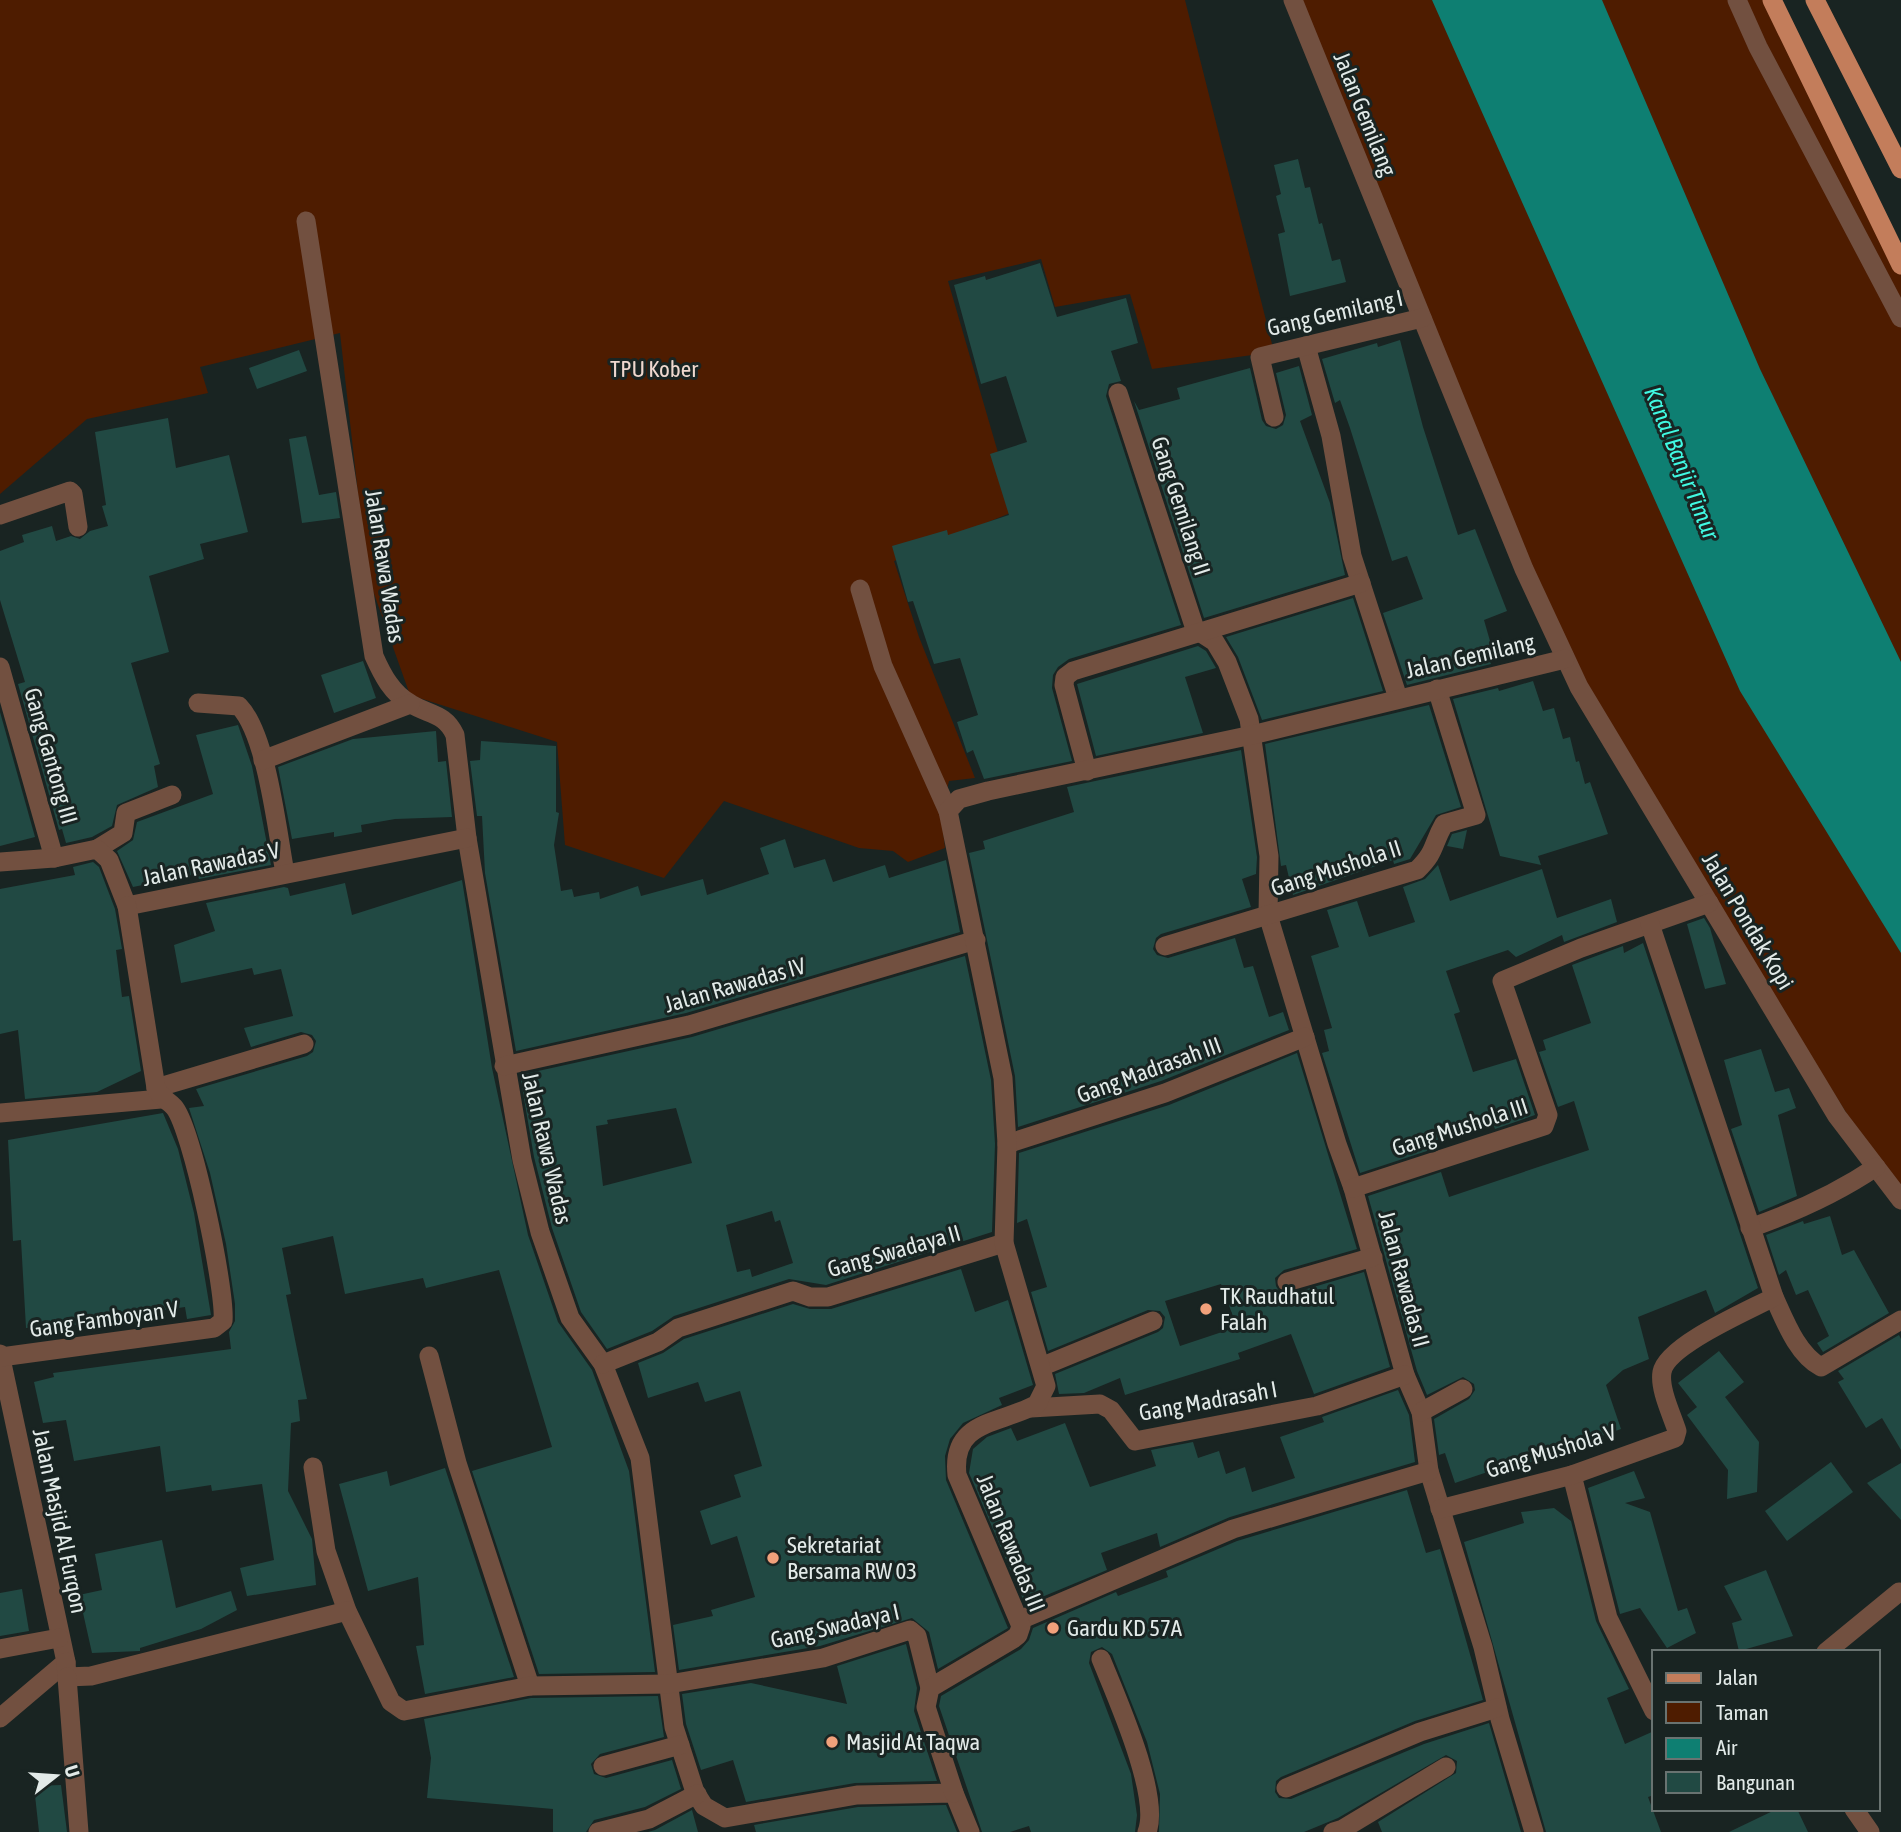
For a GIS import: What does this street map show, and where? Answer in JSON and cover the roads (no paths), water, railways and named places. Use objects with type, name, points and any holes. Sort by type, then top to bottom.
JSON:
[{"type":"main road","points":[[1772,0],[1901,265]]},
{"type":"main road","points":[[1815,0],[1901,169]]},
{"type":"street","name":"Jalan Gemilang","points":[[948,811],[959,799],[971,795],[1252,735],[1565,659],[1293,0]]},
{"type":"street","points":[[1737,0],[1758,47],[1901,318]]},
{"type":"street","name":"Jalan Rawa Wadas","points":[[306,221],[374,656],[383,675],[411,704],[439,715],[455,735],[467,838],[522,1160],[540,1232],[570,1318],[603,1364],[640,1458],[674,1727],[697,1794],[704,1806],[728,1825],[857,1795],[954,1793]]},
{"type":"street","name":"Gang Gemilang I","points":[[1274,417],[1260,357],[1422,318]]},
{"type":"street","points":[[1306,346],[1331,436],[1347,531],[1398,698]]},
{"type":"street","name":"Gang Gemilang II","points":[[1118,393],[1195,629],[1215,642],[1227,662],[1240,689],[1252,735]]},
{"type":"street","points":[[0,515],[70,491],[73,494],[79,527]]},
{"type":"street","points":[[1087,771],[1066,700],[1065,677],[1073,671],[1361,583]]},
{"type":"street","points":[[860,589],[883,666],[948,811],[976,940],[1003,1079],[1007,1144],[1004,1243],[1043,1366],[1046,1386],[1042,1400],[1031,1408]]},
{"type":"street","name":"Jalan Pondak Kopi","points":[[1565,659],[1837,1116],[1901,1200]]},
{"type":"street","name":"Gang Gantong III","points":[[0,667],[54,858]]},
{"type":"street","name":"Gang Mushola II","points":[[1268,915],[1416,870],[1433,855],[1444,824],[1476,815],[1437,689]]},
{"type":"street","points":[[198,703],[239,706],[248,715],[263,760],[285,873]]},
{"type":"street","points":[[263,760],[411,704]]},
{"type":"street","name":"Jalan Rawadas II","points":[[1252,735],[1269,856],[1268,915],[1353,1188],[1405,1375],[1421,1412],[1429,1471],[1483,1647],[1497,1708],[1534,1832]]},
{"type":"street","points":[[0,862],[54,858],[97,849],[123,833],[126,814],[172,795]]},
{"type":"street","name":"Jalan Rawadas V","points":[[97,849],[109,860],[127,906],[467,838]]},
{"type":"street","points":[[1709,903],[1650,924],[1774,1297],[1798,1343],[1809,1358],[1821,1367],[1901,1320]]},
{"type":"street","points":[[127,906],[158,1093]]},
{"type":"street","points":[[1165,946],[1268,915]]},
{"type":"street","name":"Gang Mushola III","points":[[1353,1188],[1544,1126],[1548,1115],[1502,981],[1650,924]]},
{"type":"street","name":"Jalan Rawadas IV","points":[[504,1066],[689,1025],[976,940]]},
{"type":"street","name":"Gang Madrasah III","points":[[1007,1144],[1165,1093],[1305,1037]]},
{"type":"street","points":[[0,1113],[158,1093],[304,1044]]},
{"type":"street","name":"Gang Famboyan V","points":[[0,1356],[214,1328],[223,1321],[223,1306],[196,1159],[174,1107],[158,1093]]},
{"type":"street","points":[[1751,1228],[1799,1212],[1839,1192],[1876,1167]]},
{"type":"street","name":"Gang Swadaya II","points":[[603,1364],[658,1342],[678,1328],[786,1293],[793,1291],[810,1297],[828,1297],[1004,1243]]},
{"type":"street","points":[[1287,1282],[1373,1257]]},
{"type":"street","name":"Gang Mushola V","points":[[1440,1509],[1572,1475],[1675,1438],[1677,1431],[1661,1378],[1666,1363],[1703,1334],[1774,1297]]},
{"type":"street","points":[[1043,1366],[1153,1321]]},
{"type":"street","name":"Jalan Masjid Al Furqon","points":[[0,1356],[60,1639],[0,1649]]},
{"type":"street","points":[[429,1356],[457,1463],[530,1686]]},
{"type":"street","name":"Gang Madrasah I","points":[[1031,1408],[1100,1404],[1111,1410],[1135,1441],[1317,1406],[1405,1375]]},
{"type":"street","points":[[1421,1412],[1463,1390]]},
{"type":"street","name":"Jalan Rawadas III","points":[[930,1688],[1018,1635],[1020,1620],[957,1475],[955,1456],[961,1441],[973,1430],[1031,1408]]},
{"type":"street","points":[[313,1467],[326,1551],[347,1611],[391,1702],[402,1709],[408,1711],[530,1686],[669,1684]]},
{"type":"street","points":[[1020,1620],[1234,1529],[1429,1471]]},
{"type":"street","points":[[1572,1475],[1608,1618],[1652,1707]]},
{"type":"street","points":[[1828,1650],[1899,1592]]},
{"type":"street","points":[[67,1669],[92,1676],[347,1611]]},
{"type":"street","name":"Gang Swadaya I","points":[[669,1684],[823,1658],[910,1630],[917,1636],[930,1688]]},
{"type":"street","points":[[60,1639],[67,1669],[79,1832]]},
{"type":"street","points":[[1101,1659],[1136,1751],[1152,1818],[1147,1832]]},
{"type":"street","points":[[0,1718],[67,1669]]},
{"type":"street","points":[[930,1688],[926,1707],[954,1793],[970,1832]]},
{"type":"street","points":[[1286,1788],[1420,1732],[1497,1708]]},
{"type":"street","points":[[603,1766],[680,1745]]},
{"type":"street","points":[[1333,1832],[1343,1829],[1446,1767]]},
{"type":"street","points":[[598,1832],[649,1819],[697,1794]]},
{"type":"street","points":[[1855,1811],[1870,1832]]},
{"type":"water","name":"Kanal Banjir Timur","points":[[1432,0],[1602,0],[1760,369],[1901,662],[1901,953],[1740,691]]},
{"type":"place","name":"TK Raudhatul Falah","points":[[1206,1309]]},
{"type":"place","name":"Sekretariat Bersama RW 03","points":[[773,1558]]},
{"type":"place","name":"Gardu KD 57A","points":[[1053,1628]]},
{"type":"place","name":"Masjid At Taqwa","points":[[832,1742]]},
{"type":"park label","name":"TPU Kober","points":[[654,369]]}]
